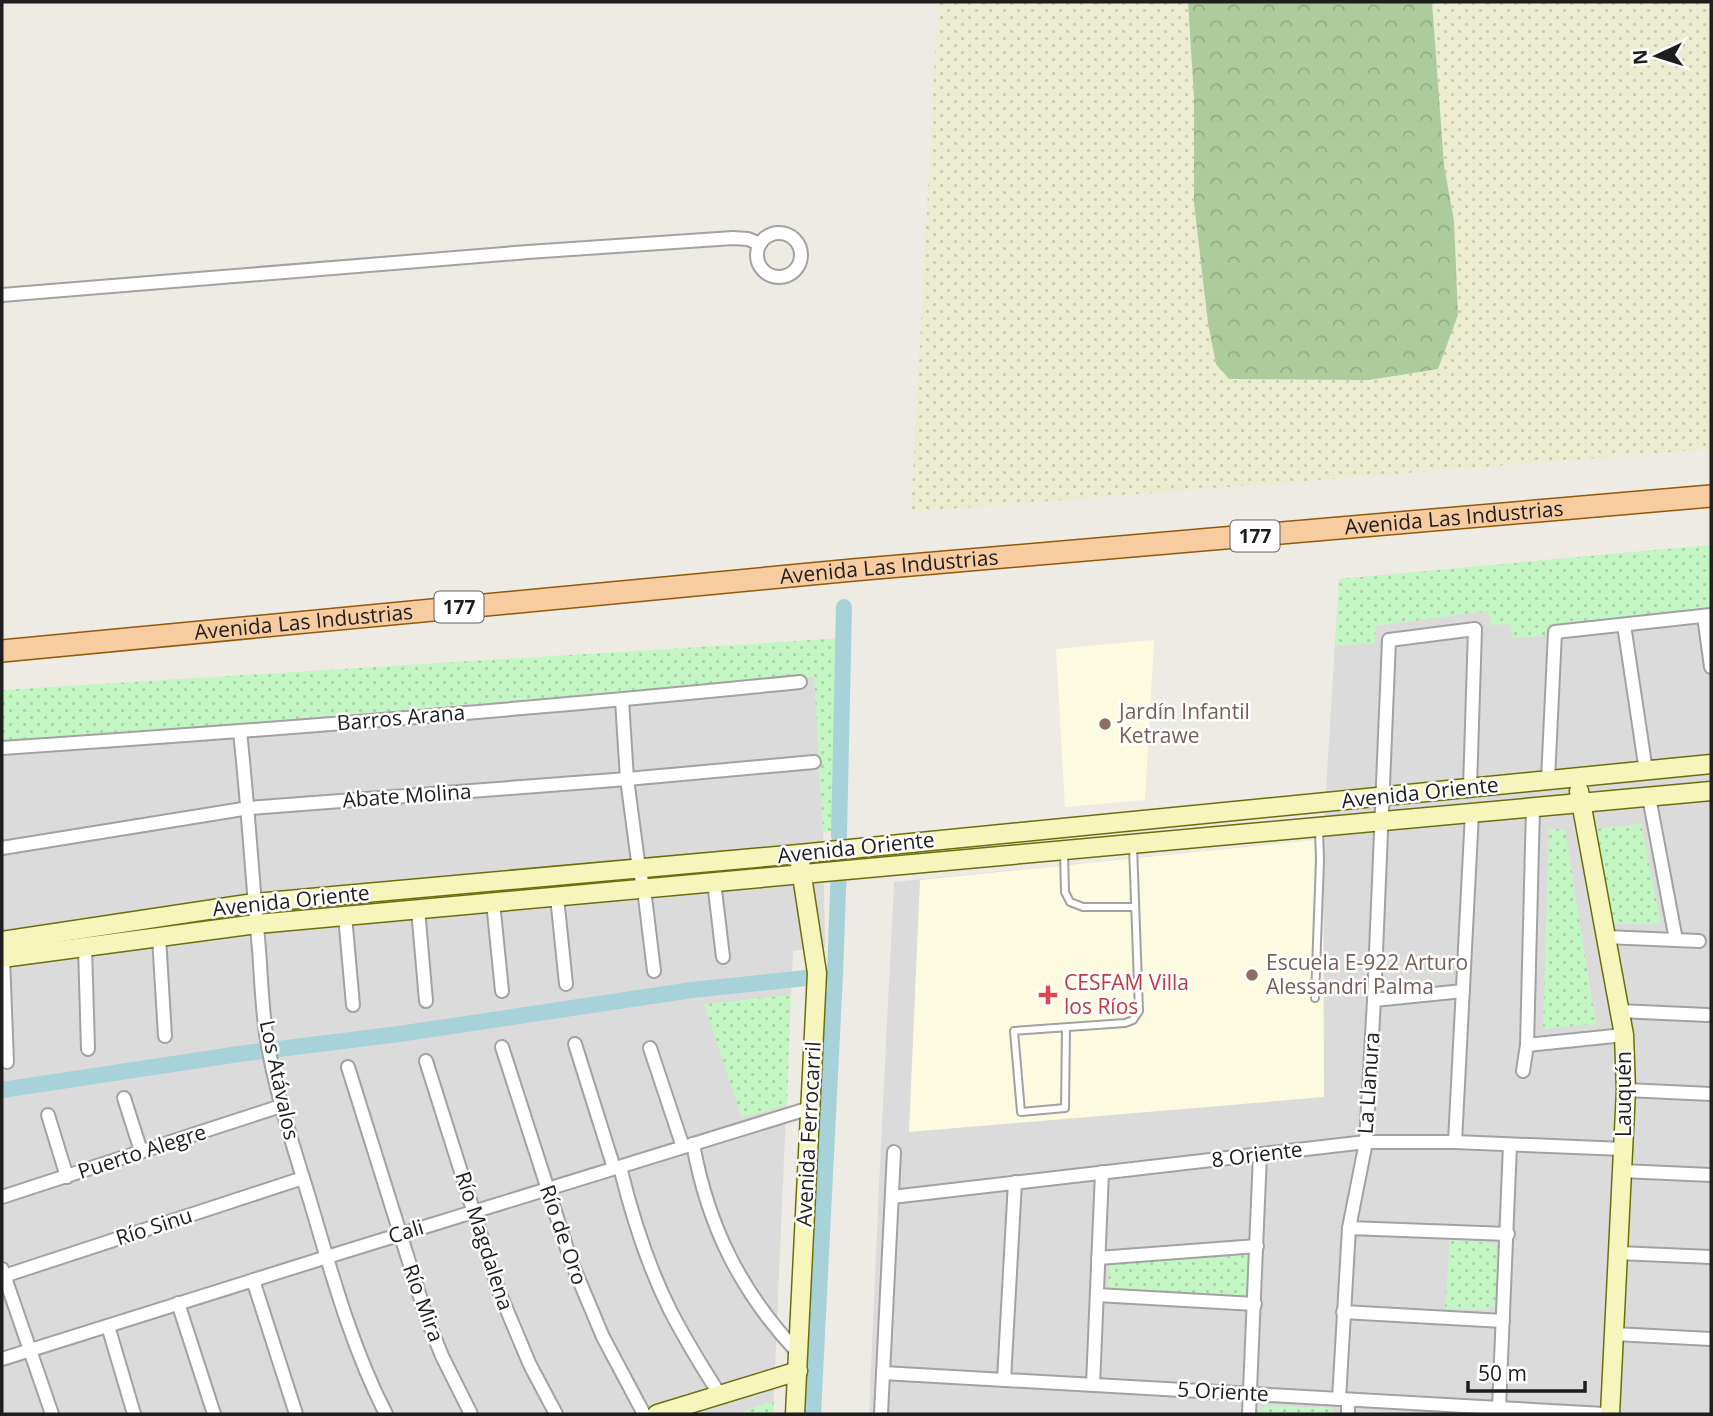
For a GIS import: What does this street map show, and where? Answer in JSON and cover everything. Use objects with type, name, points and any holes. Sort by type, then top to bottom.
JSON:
[{"type":"main road","name":"Avenida Las Industrias","points":[[2,651],[853,570],[1711,496]]},
{"type":"main road","name":"Avenida Las Industrias","points":[[2,646],[65,645]]},
{"type":"street","points":[[2,295],[733,238],[748,239],[760,244]]},
{"type":"street","points":[[1548,780],[1555,632],[1708,616],[1711,667]]},
{"type":"street","points":[[1624,625],[1646,771]]},
{"type":"street","name":"La Llanura","points":[[1348,1414],[1344,1399],[1343,1312],[1349,1228],[1366,1142],[1389,640],[1475,629],[1470,788]]},
{"type":"street","name":"Barros Arana","points":[[2,748],[240,732],[800,682]]},
{"type":"street","points":[[622,700],[627,779],[654,971]]},
{"type":"street","name":"Los Atávalos","points":[[240,732],[271,1064],[327,1257],[366,1375],[386,1414]]},
{"type":"street","name":"Abate Molina","points":[[2,848],[248,808],[814,762]]},
{"type":"street","name":"Avenida Oriente","points":[[2,952],[254,903],[799,854],[1711,764]]},
{"type":"street","name":"Lauquén","points":[[1577,777],[1624,1035],[1626,1090],[1610,1414]]},
{"type":"street","name":"Avenida Oriente","points":[[2,952],[85,947],[257,924],[1711,791]]},
{"type":"street","points":[[1649,797],[1676,940]]},
{"type":"street","points":[[1523,1071],[1527,1045],[1533,807]]},
{"type":"street","points":[[1455,1142],[1472,813]]},
{"type":"street","name":"Avenida Ferrocarril","points":[[796,1414],[817,973],[800,875],[799,854]]},
{"type":"street","points":[[714,883],[723,957]]},
{"type":"street","points":[[557,897],[566,984]]},
{"type":"street","points":[[493,902],[502,991]]},
{"type":"street","points":[[418,909],[426,1001]]},
{"type":"street","points":[[345,916],[353,1006]]},
{"type":"street","points":[[159,937],[165,1036]]},
{"type":"street","points":[[1605,937],[1699,941]]},
{"type":"street","points":[[85,947],[88,1049]]},
{"type":"street","points":[[2,952],[8,1062]]},
{"type":"street","points":[[1374,1000],[1463,991]]},
{"type":"street","points":[[1619,1012],[1707,1015]]},
{"type":"street","points":[[1527,1045],[1624,1035]]},
{"type":"street","points":[[575,1044],[656,1279],[684,1336],[720,1395]]},
{"type":"street","name":"Río de Oro","points":[[502,1047],[547,1189],[585,1296],[603,1337],[644,1414]]},
{"type":"street","points":[[650,1048],[727,1253],[759,1306],[798,1362],[720,1395],[657,1414]]},
{"type":"street","name":"Río Magdalena","points":[[426,1061],[485,1251],[513,1326],[556,1414]]},
{"type":"street","name":"Río Mira","points":[[348,1067],[426,1316],[442,1356],[471,1414]]},
{"type":"street","points":[[1626,1090],[1711,1094]]},
{"type":"street","points":[[124,1098],[141,1151]]},
{"type":"street","name":"Puerto Alegre","points":[[2,1197],[281,1106]]},
{"type":"street","name":"Cali","points":[[2,1359],[810,1108]]},
{"type":"street","points":[[48,1115],[68,1177]]},
{"type":"street","name":"8 Oriente","points":[[892,1197],[1366,1142],[1455,1142],[1623,1149]]},
{"type":"street","points":[[1499,1408],[1510,1145]]},
{"type":"street","points":[[881,1414],[894,1152]]},
{"type":"street","points":[[1250,1414],[1260,1154]]},
{"type":"street","points":[[1622,1171],[1711,1175]]},
{"type":"street","points":[[1093,1385],[1102,1172]]},
{"type":"street","name":"Río Sinu","points":[[3,1272],[303,1178]]},
{"type":"street","points":[[1004,1380],[1015,1182]]},
{"type":"street","points":[[1349,1228],[1508,1234]]},
{"type":"street","points":[[1098,1258],[1257,1246]]},
{"type":"street","points":[[1618,1253],[1711,1256]]},
{"type":"street","points":[[3,1272],[52,1414]]},
{"type":"street","points":[[253,1280],[296,1414]]},
{"type":"street","points":[[1097,1295],[1255,1304]]},
{"type":"street","points":[[178,1303],[214,1414]]},
{"type":"street","points":[[1343,1312],[1503,1321]]},
{"type":"street","points":[[108,1326],[134,1414]]},
{"type":"street","points":[[1614,1334],[1711,1339]]},
{"type":"street","name":"5 Oriente","points":[[883,1373],[1604,1414]]},
{"type":"lane","points":[[1315,998],[1319,827]]},
{"type":"lane","points":[[1066,1028],[1065,1108],[1021,1112],[1014,1031],[1125,1023],[1136,1016],[1140,1005],[1133,844]]},
{"type":"lane","points":[[1064,850],[1065,892],[1070,902],[1083,907],[1135,907]]},
{"type":"shaded area","points":[[1711,545],[1711,1414],[869,1414],[894,882],[1323,839],[1339,579]]},
{"type":"shaded area","name":"Jardín Infantil Ketrawe","points":[[1154,640],[1145,800],[1065,807],[1056,649]]},
{"type":"shaded area","points":[[815,676],[823,832],[825,947],[793,951],[773,1414],[2,1414],[2,743]]},
{"type":"shaded area","name":"CESFAM Villa los Ríos","points":[[1323,839],[1324,1097],[909,1132],[920,880]]},
{"type":"green space","points":[[938,2],[1188,2],[1194,98],[1194,203],[1208,323],[1458,315],[1454,221],[1444,165],[1432,2],[1711,2],[1711,449],[911,512]]},
{"type":"green space","points":[[1188,2],[1432,2],[1444,165],[1454,221],[1458,315],[1438,369],[1369,380],[1229,379],[1216,364],[1208,323],[1194,203],[1194,98]]},
{"type":"green space","points":[[1711,545],[1711,607],[1552,625],[1546,636],[1512,638],[1510,624],[1491,625],[1488,611],[1376,626],[1374,643],[1335,646],[1339,579]]},
{"type":"green space","points":[[843,638],[839,830],[823,832],[814,676],[2,743],[2,690]]},
{"type":"green space","points":[[1641,824],[1661,924],[1609,924],[1592,829]]},
{"type":"green space","points":[[1549,828],[1565,830],[1596,1024],[1543,1029]]},
{"type":"green space","points":[[791,995],[787,1105],[742,1118],[704,1004]]},
{"type":"green space","points":[[1450,1239],[1492,1243],[1499,1250],[1495,1304],[1488,1310],[1445,1309]]},
{"type":"green space","points":[[1249,1254],[1247,1296],[1108,1289],[1109,1264]]},
{"type":"green space","points":[[774,1401],[773,1414],[735,1414]]},
{"type":"green space","points":[[1266,1406],[1332,1408],[1334,1414],[1256,1414],[1256,1411]]},
{"type":"waterway","points":[[839,836],[844,607]]},
{"type":"waterway","points":[[813,1414],[839,864]]},
{"type":"waterway","points":[[2,1090],[692,990],[835,975]]},
{"type":"place","name":"Jardín Infantil Ketrawe","points":[[1105,724]]},
{"type":"place","name":"Escuela E-922 Arturo Alessandri Palma","points":[[1252,975]]},
{"type":"place","name":"CESFAM Villa los Ríos","points":[[1048,995]]}]
